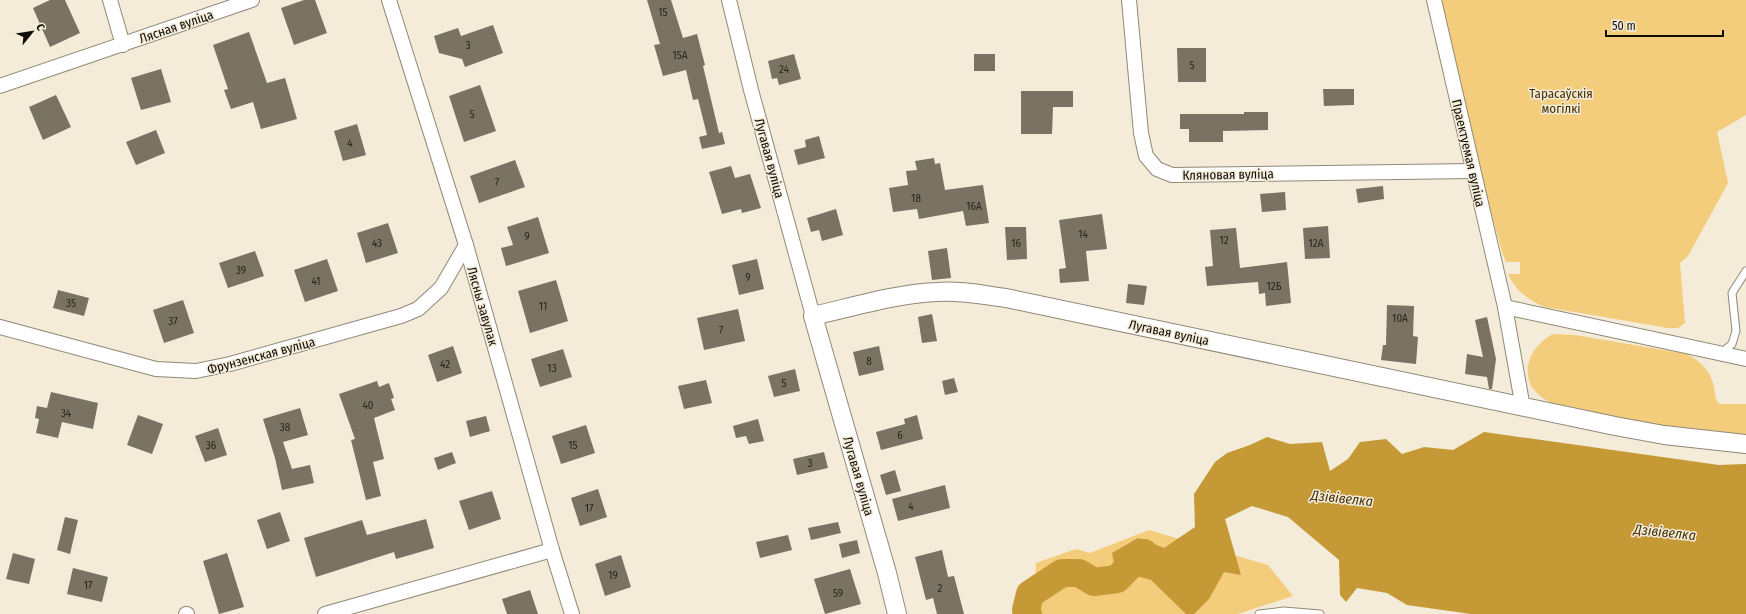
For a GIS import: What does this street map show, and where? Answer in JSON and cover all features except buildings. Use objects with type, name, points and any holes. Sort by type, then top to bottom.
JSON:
[{"type":"street","name":"Лясная вуліца","points":[[110,0],[123,45]]},
{"type":"street","name":"Лясная вуліца","points":[[0,86],[252,0]]},
{"type":"street","name":"Лясны завулак","points":[[389,0],[466,245],[552,550],[572,614]]},
{"type":"street","name":"Лугавая вуліца","points":[[729,0],[751,90],[813,316],[887,573],[897,614]]},
{"type":"street","name":"Кляновая вуліца","points":[[1129,0],[1141,133],[1146,156],[1158,169],[1172,175],[1473,171]]},
{"type":"street","name":"Праектуемая вуліца","points":[[1434,0],[1505,306],[1523,408]]},
{"type":"street","name":"Фрунзенская вуліца","points":[[0,328],[156,369],[196,371],[230,364],[401,316],[418,309],[441,288],[466,245]]},
{"type":"street","name":"Лугавая вуліца","points":[[813,316],[911,294],[962,292],[1014,299],[1523,408],[1664,435],[1746,444]]},
{"type":"street","points":[[1505,306],[1746,360]]},
{"type":"street","points":[[325,614],[552,550]]},
{"type":"lane","points":[[1720,354],[1732,344],[1736,331],[1732,293],[1746,271]]},
{"type":"lane","points":[[1259,614],[1284,611],[1320,614]]},
{"type":"green space","name":"Тарасаўскія могілкі","points":[[1441,0],[1746,0],[1746,115],[1717,132],[1728,183],[1688,256],[1680,263],[1685,323],[1678,328],[1668,328],[1545,307],[1528,298],[1511,280],[1508,274],[1520,274],[1520,262],[1506,262],[1502,252],[1471,139]]},
{"type":"green space","points":[[1553,334],[1575,335],[1687,354],[1697,360],[1708,372],[1713,381],[1716,399],[1720,404],[1746,404],[1746,435],[1676,431],[1554,405],[1534,390],[1529,379],[1528,371],[1531,356],[1535,349],[1546,338]]},
{"type":"green space","points":[[1149,530],[1268,565],[1293,596],[1238,614],[1034,614],[1036,563],[1076,549],[1090,553]]},
{"type":"water","points":[[1484,432],[1719,465],[1746,464],[1746,614],[1471,614],[1407,605],[1387,593],[1357,588],[1346,602],[1340,595],[1339,560],[1288,517],[1252,506],[1225,519],[1241,575],[1224,572],[1209,599],[1194,614],[1186,614],[1151,580],[1137,576],[1117,579],[1112,553],[1138,538],[1164,548],[1195,527],[1194,494],[1215,462],[1227,453],[1267,437],[1290,444],[1322,442],[1330,471],[1348,459],[1360,442],[1386,439],[1402,454],[1424,447],[1453,450]]},
{"type":"waterway","name":"Дзівівелка","points":[[1028,614],[1026,610],[1030,594],[1062,573],[1079,573],[1094,582],[1117,579],[1142,553],[1144,553]]}]
